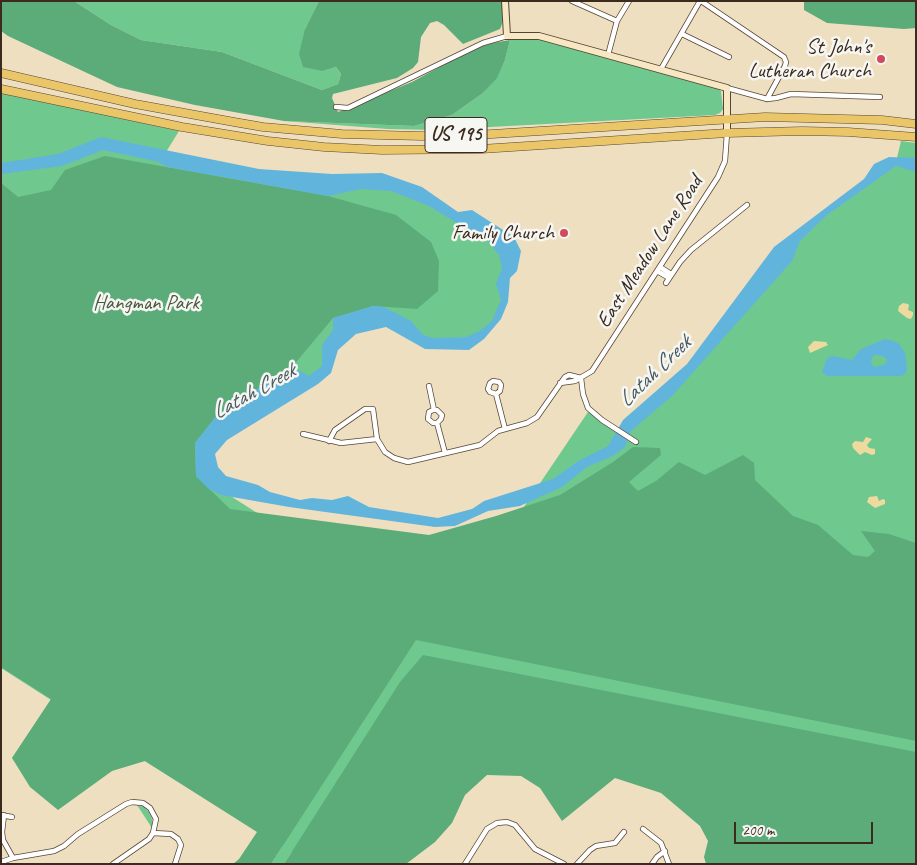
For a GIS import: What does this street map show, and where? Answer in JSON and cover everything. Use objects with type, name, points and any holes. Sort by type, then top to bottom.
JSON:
[{"type":"highway","name":"US 195","points":[[1,73],[135,104],[234,122],[263,127],[342,134],[476,135],[765,117],[882,120],[916,124]]},
{"type":"highway","name":"US 195","points":[[1,89],[182,127],[268,141],[334,148],[382,150],[481,149],[727,133],[802,131],[916,137]]},
{"type":"street","points":[[505,1],[507,36]]},
{"type":"street","points":[[572,1],[617,20]]},
{"type":"street","points":[[608,55],[617,20],[629,1]]},
{"type":"street","points":[[662,69],[701,1],[782,55],[785,60],[785,66],[767,99]]},
{"type":"street","points":[[682,34],[729,57]]},
{"type":"street","points":[[336,107],[348,108],[483,43],[507,36],[539,36],[767,99],[791,94],[880,97]]},
{"type":"street","points":[[727,88],[727,133]]},
{"type":"street","name":"East Meadow Lane Road","points":[[581,378],[592,371],[718,177],[724,161],[727,133]]},
{"type":"street","points":[[659,269],[669,278],[691,250],[747,205]]},
{"type":"street","points":[[328,441],[335,430],[365,409],[373,408],[377,439],[385,452],[394,458],[408,462],[480,445],[498,432],[527,423],[537,417],[563,378],[569,375],[581,378],[583,394],[588,408],[602,420],[636,442]]},
{"type":"street","points":[[429,386],[434,410]]},
{"type":"street","points":[[496,394],[505,429]]},
{"type":"street","points":[[439,411],[442,415],[437,423],[433,423],[428,419],[429,412],[439,411]]},
{"type":"street","points":[[437,423],[445,452]]},
{"type":"street","points":[[303,434],[341,443],[377,439]]},
{"type":"street","points":[[1,862],[54,851],[126,804],[132,802],[143,803],[154,813],[156,823],[153,833],[149,839],[112,864]]},
{"type":"street","points":[[12,817],[2,815],[2,832],[3,840],[13,858]]},
{"type":"street","points":[[465,864],[487,829],[498,822],[507,822],[514,825],[535,849],[564,864]]},
{"type":"street","points":[[643,829],[661,843],[669,864]]},
{"type":"street","points":[[577,864],[590,850],[596,846],[615,843],[624,832]]},
{"type":"street","points":[[153,833],[171,834],[178,839],[181,844],[175,864]]},
{"type":"street","points":[[652,864],[665,851]]},
{"type":"green space","points":[[1,1],[74,1],[111,25],[141,40],[222,52],[322,90],[338,84],[341,74],[336,67],[323,71],[303,67],[299,54],[305,29],[319,1],[503,1],[500,29],[463,44],[444,25],[437,21],[430,23],[421,37],[418,62],[413,68],[397,78],[333,94],[332,98],[338,112],[412,82],[471,50],[492,43],[510,40],[505,60],[497,78],[483,93],[452,115],[414,126],[284,121],[195,105],[117,87],[1,31]]},
{"type":"green space","points":[[74,1],[319,1],[305,29],[323,71],[336,67],[341,74],[338,84],[322,90],[222,52],[141,40],[111,25]]},
{"type":"green space","points":[[804,1],[916,1],[916,28],[904,29],[827,23],[804,10]]},
{"type":"green space","points":[[520,38],[546,40],[717,88],[721,91],[723,109],[715,115],[434,130],[388,129],[284,121],[414,126],[452,115],[483,93],[497,77],[505,60],[510,40]]},
{"type":"green space","name":"Hangman Park","points":[[1,92],[179,131],[163,157],[259,177],[360,181],[419,194],[507,252],[504,302],[497,319],[483,335],[423,342],[403,325],[350,323],[327,369],[205,448],[229,495],[441,630],[588,412],[620,435],[666,393],[797,237],[896,162],[901,141],[916,143],[916,864],[498,670],[291,853],[284,864],[271,864],[282,847],[143,760],[12,758],[51,700],[1,668]]},
{"type":"green space","name":"Hangman Park","points":[[105,156],[328,196],[396,215],[431,242],[439,261],[438,291],[417,309],[373,306],[333,318],[292,367],[217,415],[195,443],[196,476],[230,509],[429,535],[560,495],[613,462],[633,447],[660,448],[661,455],[629,482],[638,491],[656,481],[679,462],[705,475],[743,455],[754,463],[755,480],[793,516],[818,525],[853,555],[868,557],[875,551],[861,531],[889,534],[916,543],[916,741],[416,640],[271,864],[233,864],[239,859],[257,832],[145,761],[112,771],[58,810],[30,787],[12,758],[51,699],[1,667],[1,183],[18,197],[51,190],[65,170]]},
{"type":"green space","points":[[423,655],[916,752],[916,864],[706,864],[704,857],[708,841],[700,826],[661,793],[615,778],[562,821],[540,788],[521,776],[487,775],[465,795],[452,823],[435,842],[406,864],[284,864],[400,682]]},
{"type":"green space","points":[[137,805],[144,807],[149,812],[152,819],[152,828]]},
{"type":"sand","points":[[903,303],[908,304],[908,310],[913,312],[911,319],[898,311],[899,306]]},
{"type":"sand","points":[[814,341],[826,342],[828,345],[810,353],[808,347]]},
{"type":"sand","points":[[866,437],[872,439],[867,445],[869,448],[875,449],[875,454],[872,455],[865,452],[860,455],[853,448],[852,444],[855,441],[863,442]]},
{"type":"sand","points":[[877,496],[879,501],[885,500],[885,504],[875,508],[867,502],[869,497]]},
{"type":"water","name":"Latah Creek","points":[[101,137],[259,169],[332,174],[382,173],[422,187],[458,212],[472,210],[514,237],[521,251],[517,271],[510,278],[508,302],[501,319],[484,339],[469,350],[425,349],[386,327],[356,334],[338,350],[331,373],[318,384],[227,440],[215,454],[218,467],[226,476],[258,485],[270,492],[300,500],[312,498],[332,500],[348,496],[369,507],[438,518],[472,509],[484,501],[553,479],[580,460],[608,446],[623,420],[687,364],[774,247],[864,179],[874,164],[889,157],[916,158],[916,172],[896,166],[827,215],[800,241],[792,261],[672,396],[631,431],[625,447],[613,456],[587,467],[562,487],[520,506],[488,511],[455,526],[435,527],[289,507],[221,495],[209,489],[196,476],[195,443],[217,415],[292,367],[309,376],[322,366],[322,345],[333,330],[333,318],[373,306],[384,307],[411,321],[423,335],[433,338],[466,337],[480,331],[492,321],[501,300],[496,284],[502,268],[499,255],[490,243],[429,206],[391,191],[361,189],[328,196],[167,167],[159,162],[103,150],[62,166],[1,174],[1,163],[58,154]]},
{"type":"water","points":[[885,339],[899,344],[905,353],[907,369],[905,374],[901,376],[827,376],[822,372],[829,357],[833,356],[852,360],[861,349]],"holes":[[[876,355],[883,356],[887,360],[885,364],[877,367],[873,366],[871,363],[872,357]]]},
{"type":"place","name":"St John's Lutheran Church","points":[[881,59]]},
{"type":"place","name":"Family Church","points":[[564,233]]}]
